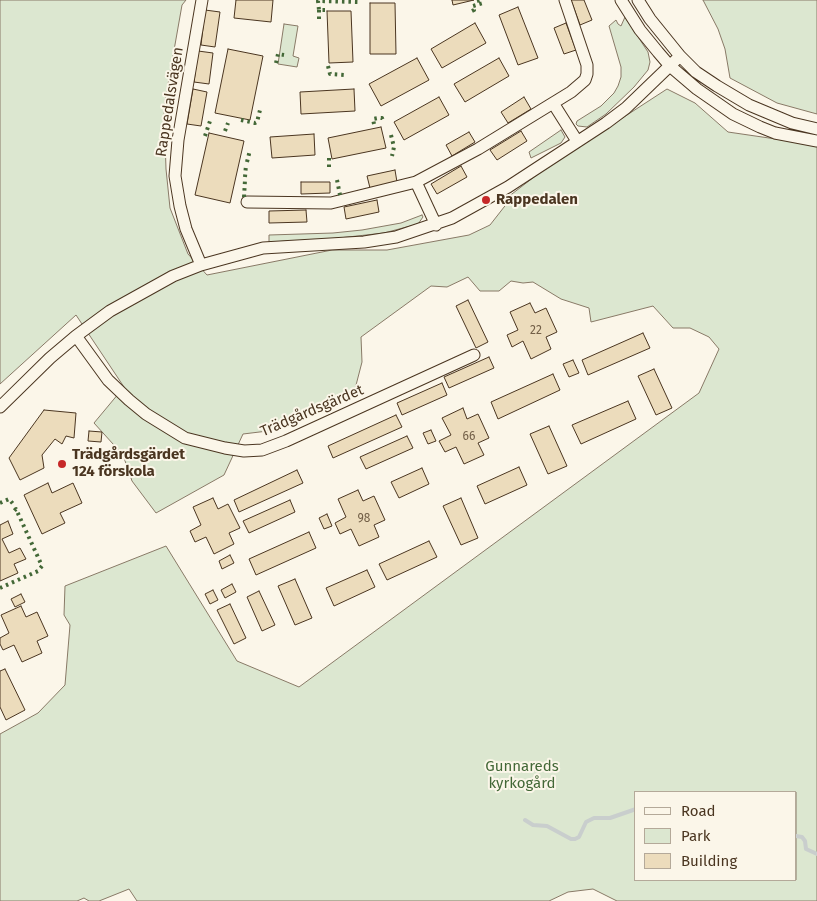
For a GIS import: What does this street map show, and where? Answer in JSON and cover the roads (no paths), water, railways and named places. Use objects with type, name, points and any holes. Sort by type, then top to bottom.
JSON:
[{"type":"street","name":"Rappedalsvägen","points":[[201,265],[186,229],[175,176],[178,140],[202,0]]},
{"type":"street","points":[[246,202],[332,203],[416,182],[478,149],[553,103],[581,84],[587,74],[586,56],[565,0]]},
{"type":"street","points":[[621,0],[640,30],[670,66],[697,89],[734,114],[775,132],[817,141]]},
{"type":"street","points":[[638,0],[650,19],[680,56],[696,72],[739,100],[774,116],[817,129]]},
{"type":"street","points":[[0,407],[44,363],[76,336],[110,311],[173,276],[201,265],[263,248],[364,242],[396,237],[452,218],[486,200],[626,108],[680,56]]},
{"type":"street","points":[[553,103],[577,141]]},
{"type":"street","points":[[416,182],[436,225]]},
{"type":"street","name":"Trädgårdsgärdet","points":[[76,336],[108,380],[146,414],[186,438],[225,448],[244,450],[262,450],[286,441],[474,355]]},
{"type":"waterway","points":[[525,820],[533,825],[547,826],[571,839],[575,839],[579,837],[586,822],[594,818],[610,818],[634,810]]},
{"type":"waterway","points":[[797,836],[802,837],[805,841],[806,849],[817,854]]},
{"type":"place","name":"Rappedalen","points":[[486,200]]},
{"type":"place","name":"Trädgårdsgärdet 124 förskola","points":[[62,464]]},
{"type":"park label","name":"Gunnareds kyrkogård","points":[[522,776]]}]
